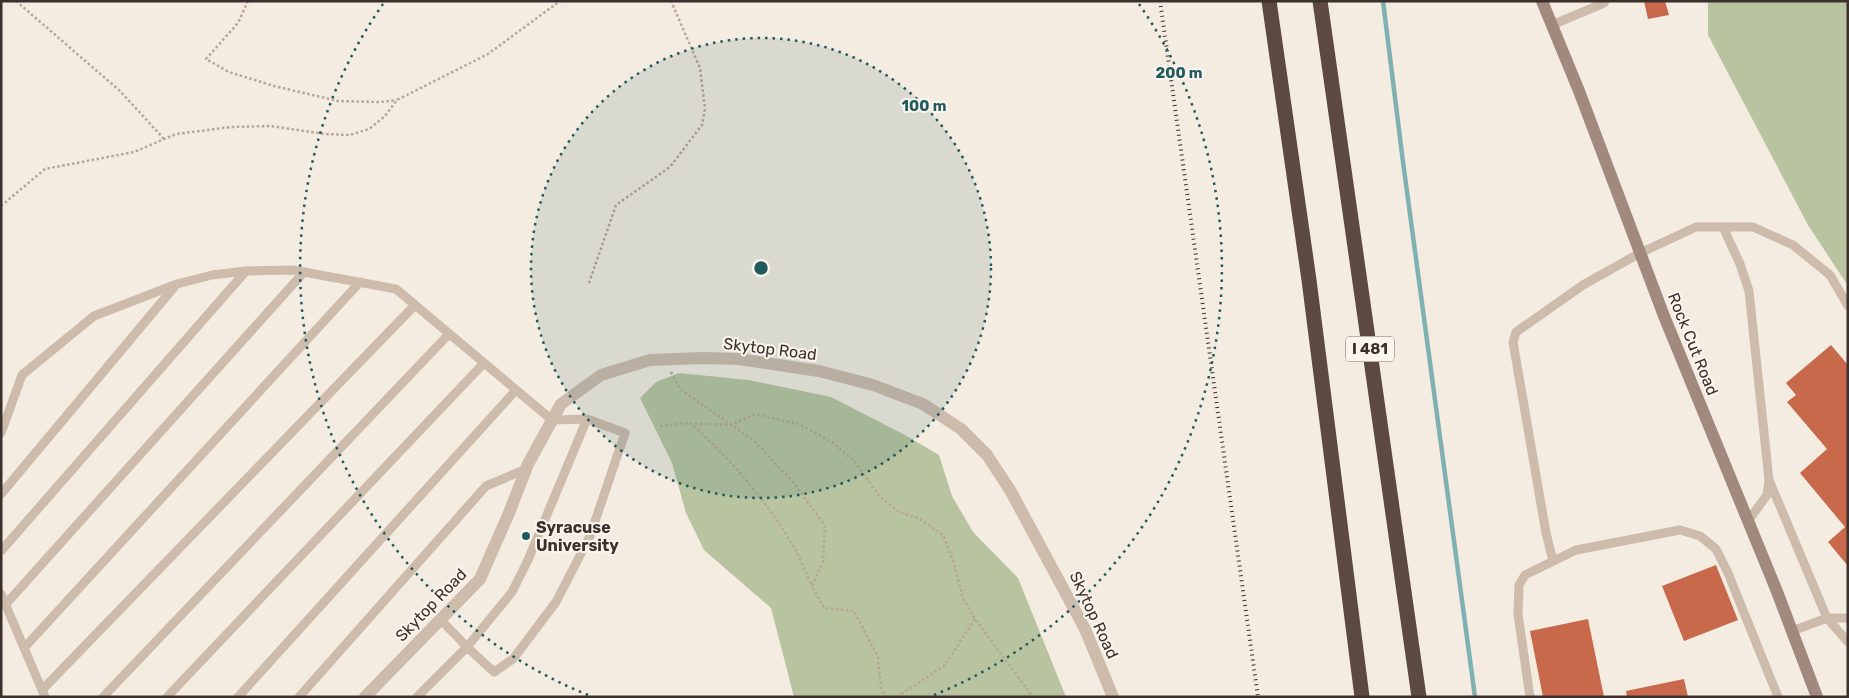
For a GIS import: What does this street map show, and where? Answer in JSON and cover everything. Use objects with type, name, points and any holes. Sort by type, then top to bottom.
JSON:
[{"type":"highway","points":[[1269,1],[1311,290],[1362,697]]},
{"type":"highway","name":"I 481","points":[[1320,1],[1419,697]]},
{"type":"highway","points":[[1402,571],[1426,697]]},
{"type":"street","name":"Rock Cut Road","points":[[1542,1],[1580,91],[1664,316],[1748,521],[1817,697]]},
{"type":"street","name":"Skytop Road","points":[[365,697],[480,578],[509,513],[526,468],[561,404],[601,374],[650,360],[739,359],[819,371],[873,386],[923,404],[961,429],[987,455],[1010,490],[1085,629],[1113,697]]},
{"type":"lane","points":[[1552,25],[1605,1]]},
{"type":"lane","points":[[1553,561],[1546,533],[1513,342],[1516,332],[1583,285],[1640,253],[1696,227],[1754,227],[1793,246],[1830,275],[1848,306]]},
{"type":"lane","points":[[1723,227],[1740,264],[1749,291],[1769,480],[1767,495],[1748,521]]},
{"type":"lane","points":[[1,433],[22,375],[94,316],[177,284],[212,275],[246,271],[292,270],[396,289],[552,420],[587,419],[625,433],[590,536],[556,602],[514,659],[494,672],[440,619]]},
{"type":"lane","points":[[1,551],[246,271]]},
{"type":"lane","points":[[5,605],[304,272]]},
{"type":"lane","points":[[24,648],[360,282]]},
{"type":"lane","points":[[1,494],[177,284]]},
{"type":"lane","points":[[1,594],[44,694],[415,305]]},
{"type":"lane","points":[[103,697],[449,334]]},
{"type":"lane","points":[[168,697],[484,363]]},
{"type":"lane","points":[[238,697],[516,390]]},
{"type":"lane","points":[[417,697],[467,647],[512,592],[587,419]]},
{"type":"lane","points":[[299,697],[486,486],[526,468]]},
{"type":"lane","points":[[1769,480],[1827,618],[1848,642]]},
{"type":"lane","points":[[1530,697],[1518,614],[1520,585],[1525,575],[1576,550],[1680,530],[1700,536],[1716,549],[1728,573],[1778,697]]},
{"type":"lane","points":[[1792,631],[1827,618],[1848,618]]},
{"type":"path","points":[[16,1],[120,90],[164,139]]},
{"type":"path","points":[[248,1],[238,23],[206,59],[229,72],[274,86],[338,101],[379,102],[397,100],[488,54],[560,1]]},
{"type":"path","points":[[589,283],[616,205],[670,167],[702,125],[705,109],[700,68],[671,1]]},
{"type":"path","points":[[1,206],[45,169],[134,152],[176,134],[231,127],[270,126],[325,134],[350,135],[369,129],[384,117],[397,100]]},
{"type":"path","points":[[665,359],[680,389],[753,440],[793,482],[825,526],[823,561],[812,586]]},
{"type":"path","points":[[660,426],[690,423],[730,425],[755,414],[799,424],[832,442],[855,462],[879,496],[899,512],[920,519],[943,536],[953,560],[963,598],[975,619],[1033,697]]},
{"type":"path","points":[[690,423],[714,444],[762,501],[790,540],[824,608],[854,611],[878,657],[881,687],[886,697]]},
{"type":"path","points":[[897,697],[945,665],[975,619]]},
{"type":"green space","points":[[1708,1],[1848,1],[1848,286],[1808,225],[1708,35]]},
{"type":"green space","points":[[679,373],[748,380],[831,397],[905,435],[939,455],[952,496],[973,532],[1018,578],[1066,697],[794,697],[771,608],[704,550],[686,513],[672,463],[640,398],[656,382]]},
{"type":"building","points":[[1644,1],[1665,1],[1669,15],[1648,19]]},
{"type":"building","points":[[1831,345],[1848,365],[1848,566],[1828,542],[1845,527],[1800,473],[1827,449],[1787,402],[1796,395],[1786,383]]},
{"type":"building","points":[[1716,565],[1738,620],[1684,641],[1662,586]]},
{"type":"building","points":[[1588,619],[1604,697],[1543,697],[1530,631]]},
{"type":"building","points":[[1684,679],[1688,697],[1627,697],[1626,691]]},
{"type":"waterway","points":[[1383,1],[1475,697]]},
{"type":"railway","points":[[1160,1],[1258,697]]},
{"type":"place","name":"Syracuse University","points":[[526,536]]}]
